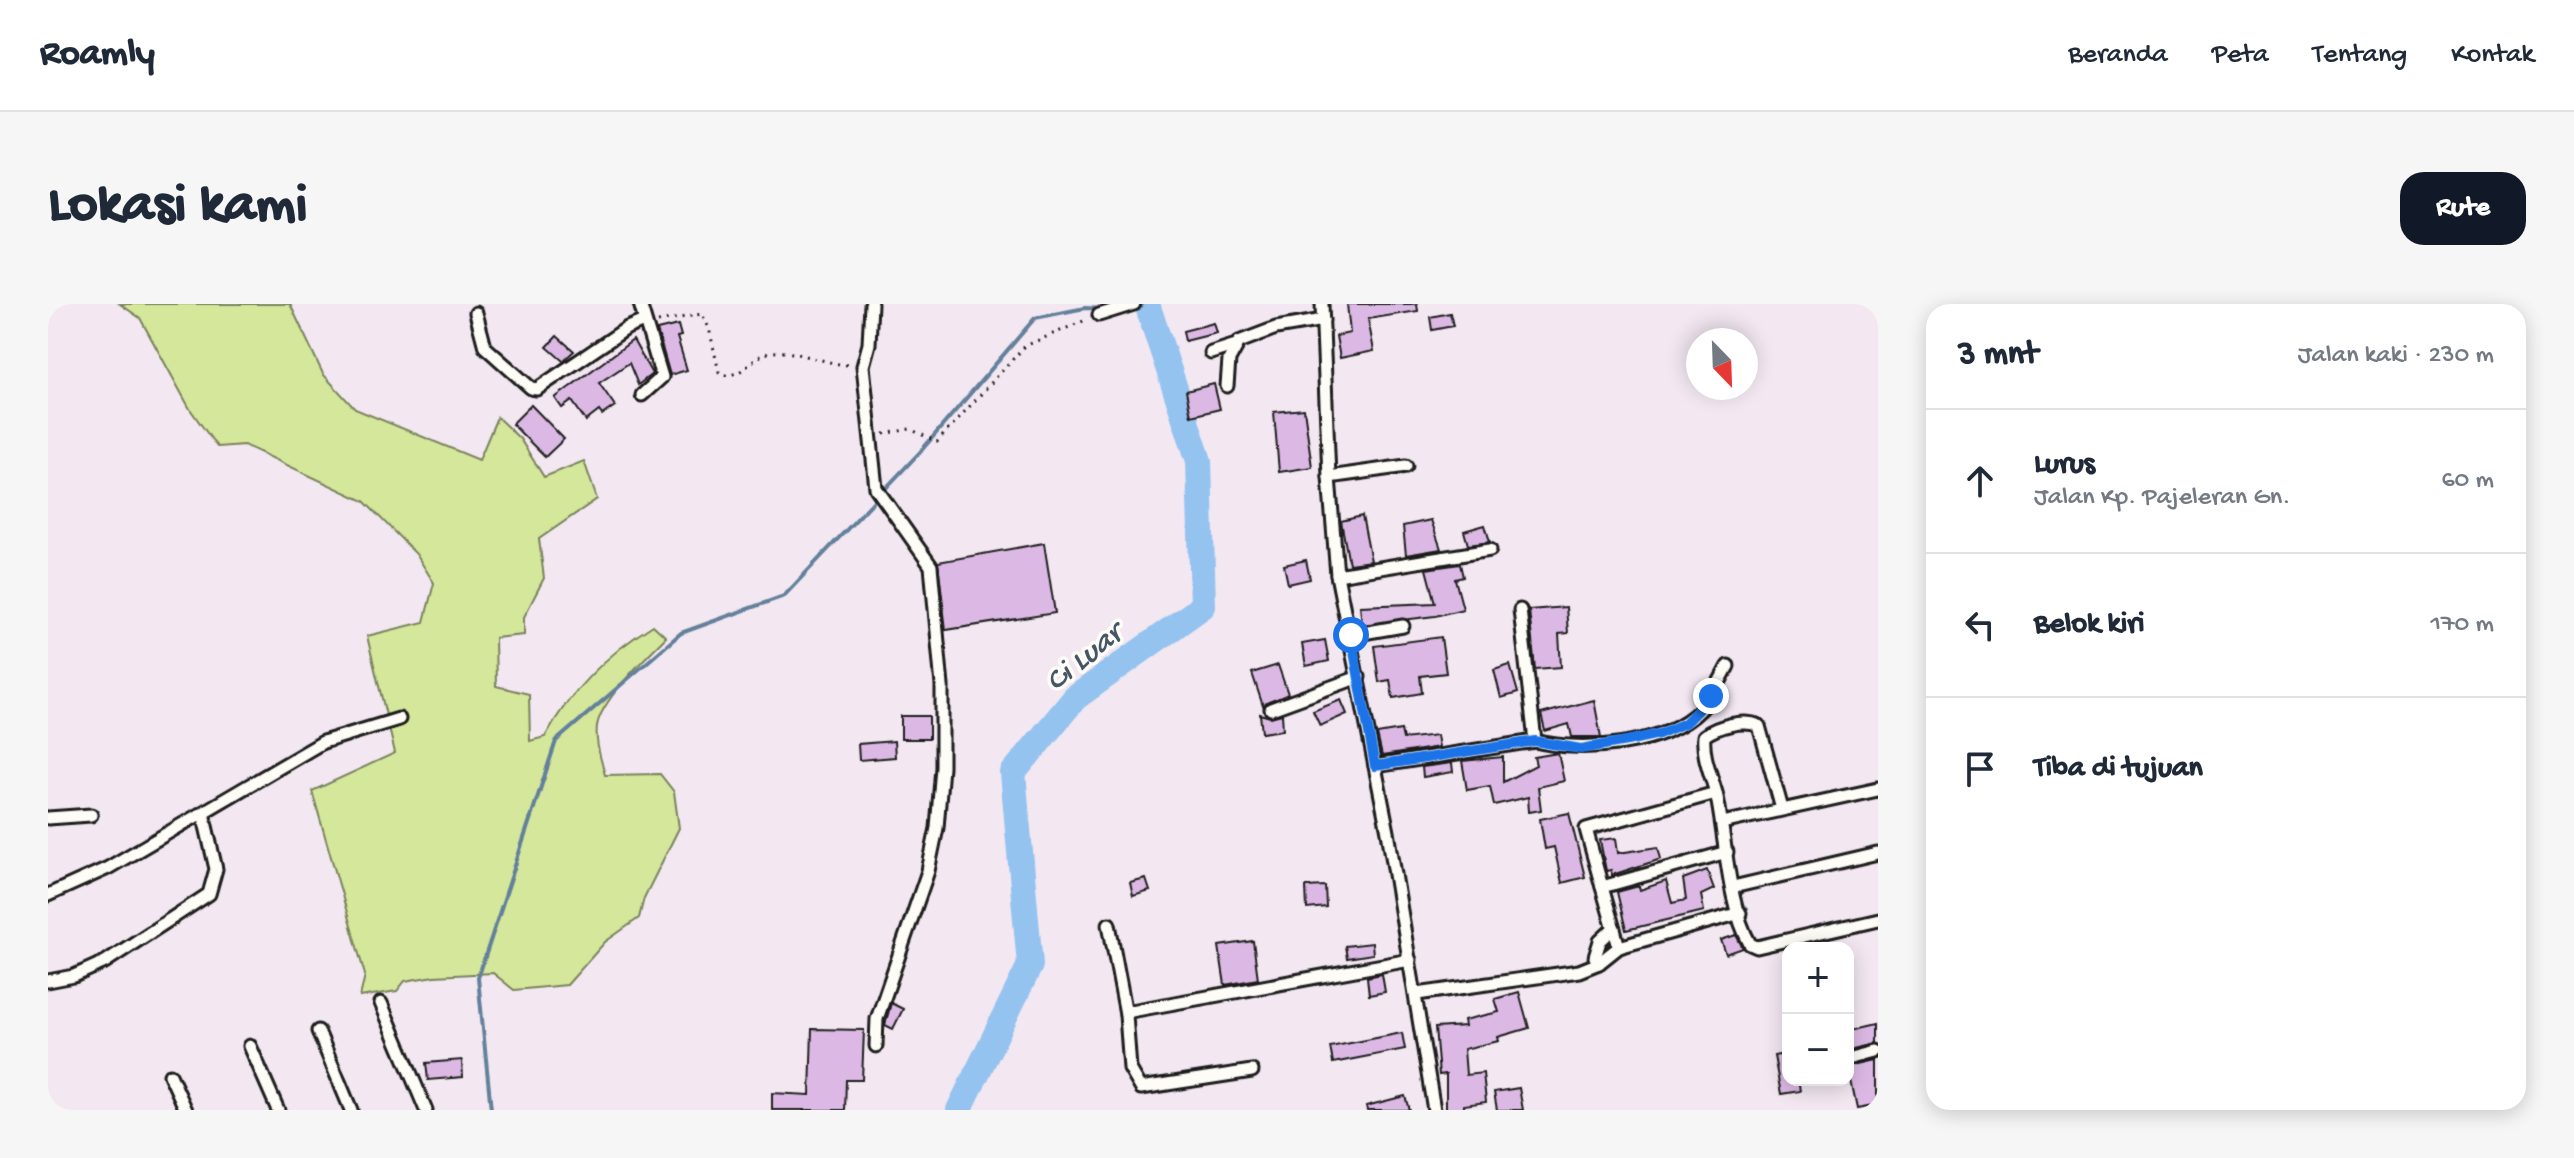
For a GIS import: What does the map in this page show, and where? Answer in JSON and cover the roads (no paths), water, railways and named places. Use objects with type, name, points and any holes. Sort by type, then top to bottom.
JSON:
[{"type":"street","points":[[640,304],[662,377],[642,395]]},
{"type":"street","points":[[871,304],[869,344],[863,366],[873,436],[876,488],[931,566],[942,686],[942,767],[937,828],[928,871],[877,1019],[876,1046]]},
{"type":"street","points":[[1099,315],[1134,304]]},
{"type":"street","points":[[1322,304],[1329,477],[1337,575],[1351,635],[1417,994],[1434,1110]]},
{"type":"street","points":[[476,313],[485,347],[531,388],[537,389],[627,328],[644,321]]},
{"type":"street","points":[[1211,353],[1263,331],[1323,320]]},
{"type":"street","points":[[1227,386],[1229,360],[1236,345]]},
{"type":"street","points":[[1329,477],[1406,466]]},
{"type":"street","points":[[1337,575],[1490,550]]},
{"type":"street","points":[[1520,610],[1535,741]]},
{"type":"street","points":[[1351,635],[1403,626]]},
{"type":"street","points":[[1375,766],[1535,741],[1581,749],[1673,729],[1703,708],[1728,666]]},
{"type":"street","points":[[1271,709],[1359,677]]},
{"type":"street","points":[[48,895],[88,879],[323,742],[399,719]]},
{"type":"street","points":[[1782,809],[1759,726],[1752,722],[1713,728],[1704,736],[1703,748],[1716,793],[1745,935],[1757,947],[1878,919]]},
{"type":"street","points":[[1722,823],[1878,789]]},
{"type":"street","points":[[1619,947],[1586,829],[1716,793]]},
{"type":"street","points":[[48,981],[74,976],[105,962],[209,894],[216,869],[203,813]]},
{"type":"street","points":[[48,818],[91,815]]},
{"type":"street","points":[[1602,887],[1727,852]]},
{"type":"street","points":[[1733,887],[1878,853]]},
{"type":"street","points":[[1417,994],[1579,971],[1599,963],[1619,947],[1740,913]]},
{"type":"street","points":[[1109,924],[1126,1014],[1130,1069],[1141,1088],[1252,1071]]},
{"type":"street","points":[[1599,963],[1595,957],[1596,949],[1614,928]]},
{"type":"street","points":[[1126,1014],[1410,960]]},
{"type":"street","points":[[381,1003],[426,1110]]},
{"type":"street","points":[[318,1031],[351,1110]]},
{"type":"street","points":[[250,1046],[278,1110]]},
{"type":"street","points":[[1854,1057],[1878,1051]]},
{"type":"street","points":[[170,1075],[186,1110]]},
{"type":"waterway","name":"Ci Luar","points":[[959,1110],[1030,965],[1013,773],[1075,698],[1203,606],[1199,461],[1147,304]]},
{"type":"waterway","points":[[491,1110],[478,978],[556,741],[681,633],[784,596],[920,452],[1035,318],[1085,308],[1106,309]]},
{"type":"waterway","points":[[1131,309],[1149,309]]}]
